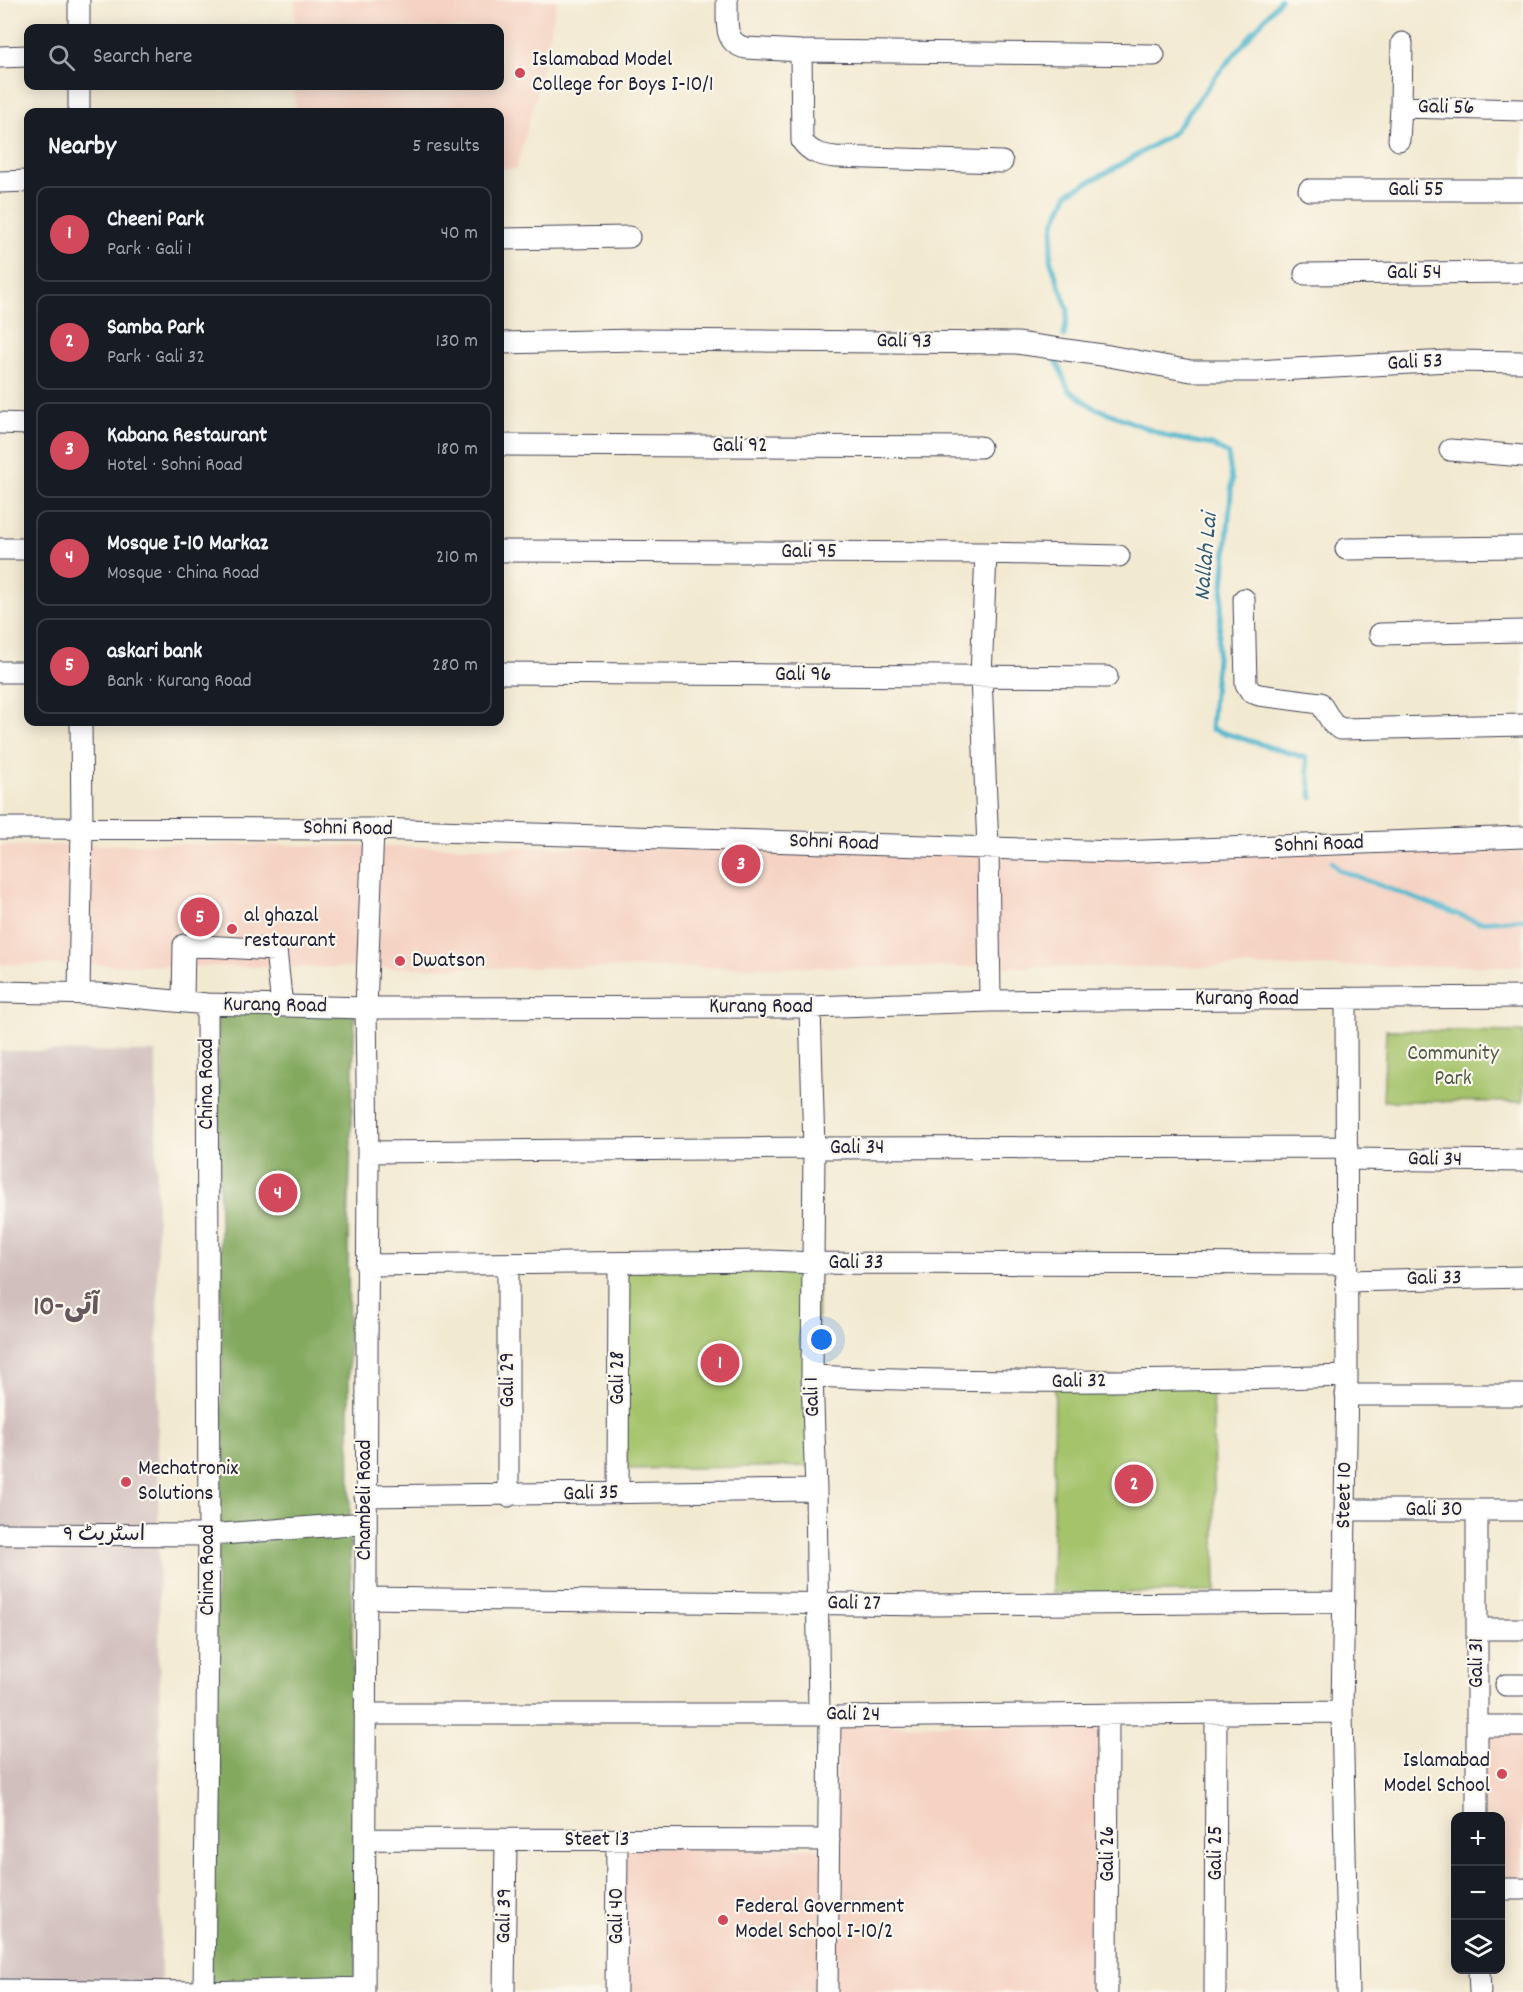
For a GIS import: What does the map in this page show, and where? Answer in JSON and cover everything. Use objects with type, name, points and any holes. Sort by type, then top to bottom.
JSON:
[{"type":"street","points":[[79,0],[79,24]]},
{"type":"street","points":[[727,0],[728,33],[731,42],[737,46],[801,51],[1154,55]]},
{"type":"street","points":[[1401,107],[1402,43]]},
{"type":"street","points":[[801,51],[802,141],[807,149],[817,154],[835,157],[1002,162]]},
{"type":"street","points":[[0,57],[24,56]]},
{"type":"street","points":[[79,90],[79,108]]},
{"type":"street","name":"Gali 56","points":[[1399,140],[1401,107],[1523,110]]},
{"type":"street","points":[[0,182],[24,182]]},
{"type":"street","name":"Gali 55","points":[[1309,190],[1523,190]]},
{"type":"street","points":[[504,239],[629,237]]},
{"type":"street","name":"Gali 54","points":[[1305,274],[1523,272]]},
{"type":"street","name":"Gali 93","points":[[504,343],[636,340],[1017,343],[1191,371],[1307,368]]},
{"type":"street","name":"Gali 53","points":[[1307,368],[1449,361],[1523,362]]},
{"type":"street","points":[[0,423],[24,423]]},
{"type":"street","name":"Gali 92","points":[[504,445],[980,447]]},
{"type":"street","points":[[1450,450],[1523,456]]},
{"type":"street","points":[[1346,549],[1513,547]]},
{"type":"street","points":[[0,549],[24,549]]},
{"type":"street","name":"Gali 95","points":[[504,551],[986,553],[1119,556]]},
{"type":"street","points":[[986,553],[981,676],[990,1001]]},
{"type":"street","points":[[1244,599],[1246,684],[1251,692],[1320,703],[1333,724],[1341,729],[1523,725]]},
{"type":"street","points":[[1380,634],[1523,631]]},
{"type":"street","points":[[0,672],[24,672]]},
{"type":"street","name":"Gali 96","points":[[504,674],[1107,677]]},
{"type":"street","points":[[79,993],[81,726]]},
{"type":"street","name":"Sohni Road","points":[[0,828],[373,829],[1118,852],[1523,837]]},
{"type":"street","name":"Chambeli Road","points":[[364,1990],[368,1152],[366,1008],[373,829]]},
{"type":"street","points":[[183,1000],[184,945],[276,950],[282,1006]]},
{"type":"street","name":"Kurang Road","points":[[0,992],[79,993],[183,1000],[207,1004],[366,1008],[810,1007],[990,1001],[1523,997]]},
{"type":"street","name":"Steet 10","points":[[1346,998],[1346,1386],[1342,1712],[1348,1992]]},
{"type":"street","name":"China Road","points":[[204,1992],[209,1535],[207,1004]]},
{"type":"street","name":"Gali 1","points":[[810,1007],[814,1148],[812,1376],[829,1840],[827,1992]]},
{"type":"street","name":"Gali 34","points":[[368,1152],[814,1148],[1347,1153],[1523,1161]]},
{"type":"street","name":"Gali 33","points":[[366,1265],[770,1261],[1523,1277]]},
{"type":"street","name":"Gali 28","points":[[618,1493],[619,1263]]},
{"type":"street","name":"Gali 29","points":[[508,1265],[508,1496]]},
{"type":"street","name":"Gali 32","points":[[812,1376],[931,1381],[1346,1386],[1523,1395]]},
{"type":"street","name":"Gali 35","points":[[365,1496],[508,1496],[699,1490],[816,1490]]},
{"type":"street","name":"Gali 30","points":[[1345,1510],[1523,1510]]},
{"type":"street","name":"Gali 31","points":[[1477,1510],[1478,1812]]},
{"type":"street","name":"اسٹریٹ 9","points":[[0,1534],[209,1535],[365,1523]]},
{"type":"street","name":"Gali 27","points":[[365,1598],[931,1605],[1048,1602],[1344,1602]]},
{"type":"street","points":[[1478,1629],[1523,1629]]},
{"type":"street","name":"Gali 24","points":[[365,1713],[1108,1716],[1342,1712]]},
{"type":"street","name":"Gali 25","points":[[1215,1992],[1216,1714]]},
{"type":"street","name":"Gali 26","points":[[1107,1992],[1108,1716]]},
{"type":"street","points":[[1477,1726],[1523,1726]]},
{"type":"street","name":"Steet 13","points":[[364,1839],[829,1840]]},
{"type":"street","name":"Gali 39","points":[[504,1992],[506,1840]]},
{"type":"street","name":"Gali 40","points":[[616,1992],[617,1841]]},
{"type":"street","points":[[1505,1888],[1523,1888]]},
{"type":"street","points":[[1479,1974],[1480,1992]]},
{"type":"street","points":[[0,1990],[204,1992],[364,1990]]},
{"type":"shaded area","name":"Islamabad Model College for Boys I-10/1","points":[[295,0],[557,0],[536,97],[516,169],[504,169],[504,108],[295,108],[295,90],[504,90],[504,24],[295,24]]},
{"type":"shaded area","points":[[161,844],[1015,852],[1523,852],[1523,966],[372,968],[0,964],[0,846]]},
{"type":"shaded area","points":[[0,1051],[156,1052],[161,1992],[0,1992]]},
{"type":"shaded area","points":[[1103,1724],[1100,1992],[833,1992],[837,1725]]},
{"type":"shaded area","name":"Islamabad Model School","points":[[1482,1731],[1523,1731],[1523,1884],[1505,1884],[1505,1812],[1482,1812]]},
{"type":"shaded area","name":"Federal Government Model School I-10/2","points":[[623,1847],[824,1848],[821,1992],[622,1992]]},
{"type":"green space","points":[[217,1011],[355,1014],[348,1229],[350,1535],[358,1899],[357,1992],[211,1992],[209,1869],[222,1379]]},
{"type":"green space","name":"Community Park","points":[[1386,1030],[1523,1032],[1523,1102],[1383,1101]]},
{"type":"green space","points":[[818,1259],[816,1466],[626,1469],[621,1261]]},
{"type":"green space","points":[[1055,1377],[1212,1377],[1216,1592],[1052,1593]]},
{"type":"waterway","name":"Nallah Lai","points":[[1064,336],[1068,310],[1050,259],[1054,223],[1068,193],[1119,166],[1173,133],[1217,75],[1280,0]]},
{"type":"waterway","name":"Nallah Lai","points":[[1056,360],[1069,390],[1093,407],[1169,437],[1212,445],[1228,454],[1232,481],[1211,729],[1306,758],[1312,798]]},
{"type":"waterway","name":"Nallah Lai","points":[[1332,862],[1339,870],[1478,922],[1523,919]]},
{"type":"place","name":"Islamabad Model College for Boys I-10/1","points":[[520,73]]},
{"type":"place","name":"Kabana Restaurant","points":[[741,864]]},
{"type":"place","name":"askari bank","points":[[200,917]]},
{"type":"place","name":"al ghazal restaurant","points":[[232,929]]},
{"type":"place","name":"Dwatson","points":[[400,961]]},
{"type":"place","name":"Mosque I-10 Markaz","points":[[278,1193]]},
{"type":"place","name":"Cheeni Park","points":[[720,1363]]},
{"type":"place","name":"Mechatronix Solutions","points":[[126,1482]]},
{"type":"place","name":"Samba Park","points":[[1134,1484]]},
{"type":"place","name":"Islamabad Model School","points":[[1502,1774]]},
{"type":"place","name":"Federal Government Model School I-10/2","points":[[723,1920]]},
{"type":"district","name":"آئی-10","points":[[66,1309]]}]
